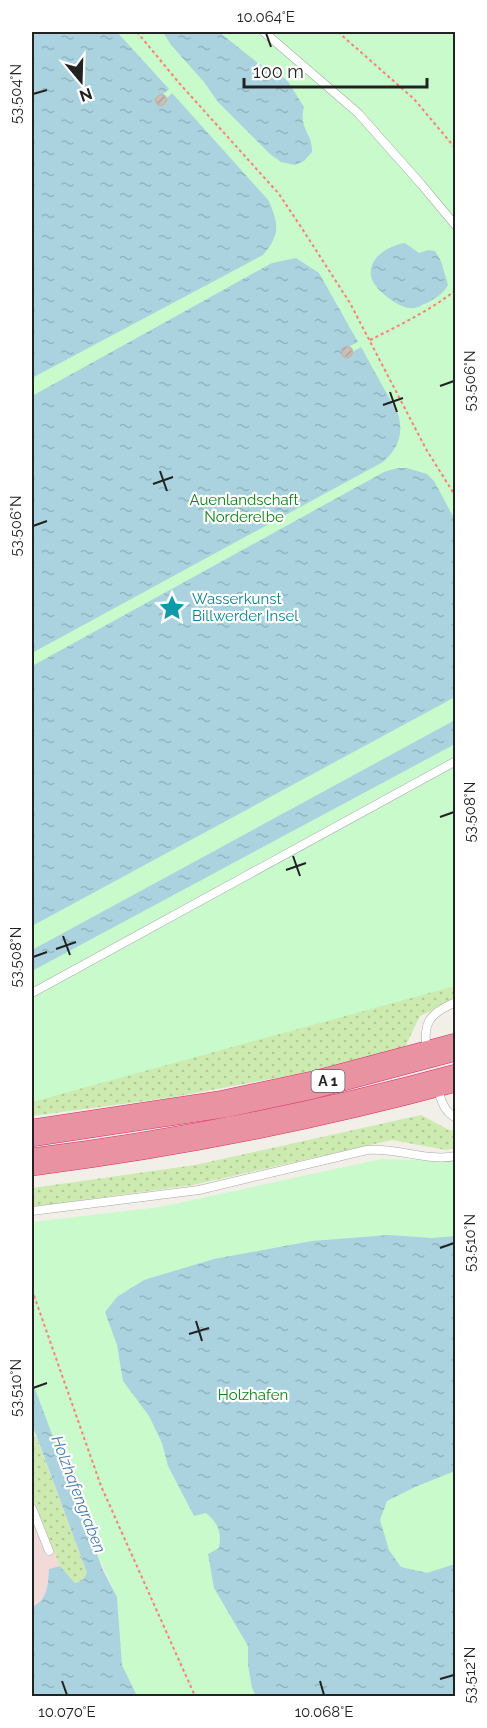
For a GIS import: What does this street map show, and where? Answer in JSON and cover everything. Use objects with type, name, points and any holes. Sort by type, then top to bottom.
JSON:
[{"type":"highway","name":"A 1","points":[[32,1133],[224,1104],[313,1085],[456,1047]]},
{"type":"highway","name":"A 1","points":[[32,1162],[103,1153],[233,1130],[320,1112],[446,1081]]},
{"type":"lane","points":[[264,32],[357,113],[408,168],[456,226]]},
{"type":"lane","points":[[32,993],[456,761]]},
{"type":"lane","points":[[428,1055],[424,1037],[427,1023],[433,1014],[456,1002]]},
{"type":"lane","points":[[446,1081],[442,1104],[447,1112],[456,1118]]},
{"type":"lane","points":[[32,1211],[199,1190],[368,1150],[391,1150],[440,1158],[456,1156]]},
{"type":"lane","points":[[32,1508],[48,1551]]},
{"type":"path","points":[[137,32],[180,84],[279,194],[350,303],[426,449],[456,497]]},
{"type":"path","points":[[338,32],[414,99],[456,149]]},
{"type":"path","points":[[370,340],[406,323],[456,290]]},
{"type":"path","points":[[32,1290],[101,1486],[195,1696]]},
{"type":"shaded area","points":[[32,1496],[60,1566],[49,1569],[48,1591],[32,1607]]},
{"type":"green space","name":"Auenlandschaft Norderelbe","points":[[32,32],[455,32],[455,986],[32,1102]]},
{"type":"green space","points":[[455,774],[455,1000],[420,1016],[405,1047],[298,1074],[168,1098],[32,1116],[32,1006]]},
{"type":"green space","points":[[421,1115],[449,1130],[455,1130],[455,1148],[446,1150],[392,1140],[193,1185],[32,1207],[32,1188],[195,1165]]},
{"type":"green space","name":"Holzhafen","points":[[455,1158],[455,1696],[137,1696],[122,1665],[117,1597],[70,1495],[50,1429],[32,1436],[32,1222],[160,1207],[381,1159],[446,1161]]},
{"type":"green space","points":[[36,1436],[87,1573],[82,1581],[75,1583],[60,1566],[32,1496],[32,1438]]},
{"type":"water","points":[[32,32],[117,32],[169,89],[155,97],[156,104],[164,106],[172,93],[269,201],[275,217],[276,230],[273,242],[263,255],[32,378]]},
{"type":"water","points":[[163,32],[219,32],[259,64],[287,80],[304,107],[303,121],[312,152],[304,161],[295,165],[281,162],[270,154],[218,102]]},
{"type":"water","points":[[405,243],[419,253],[428,250],[435,251],[441,261],[448,285],[436,297],[416,308],[402,306],[388,298],[376,286],[371,276],[373,263],[381,253],[393,246]]},
{"type":"water","points":[[296,258],[319,273],[358,342],[345,346],[341,352],[343,356],[350,357],[361,347],[398,414],[400,435],[393,452],[383,462],[32,653],[32,396],[272,263]]},
{"type":"water","points":[[407,468],[427,474],[434,481],[455,520],[455,697],[32,926],[32,666],[384,472]]},
{"type":"water","points":[[455,720],[455,744],[32,971],[32,950]]},
{"type":"water","points":[[389,1235],[432,1238],[455,1236],[455,1471],[387,1501],[380,1520],[389,1550],[401,1567],[427,1573],[455,1564],[455,1696],[256,1696],[252,1688],[248,1665],[248,1646],[214,1588],[208,1554],[219,1548],[218,1528],[214,1520],[206,1513],[194,1516],[168,1466],[162,1443],[149,1416],[123,1381],[117,1345],[105,1312],[117,1297],[144,1280],[214,1259],[312,1241]]},
{"type":"water","points":[[32,1381],[103,1570],[117,1597],[122,1665],[137,1696],[32,1696],[32,1607],[44,1596],[49,1569],[60,1566],[75,1583],[82,1581],[87,1573],[32,1424]]},
{"type":"building","points":[[161,95],[165,96],[165,104],[161,105],[157,104],[156,100],[157,96]]},
{"type":"building","points":[[347,347],[351,348],[351,356],[347,357],[343,356],[342,352],[343,348]]},
{"type":"place","name":"Wasserkunst Billwerder Insel","points":[[172,608]]},
{"type":"water label","name":"Holzhafengraben","points":[[79,1494]]}]
